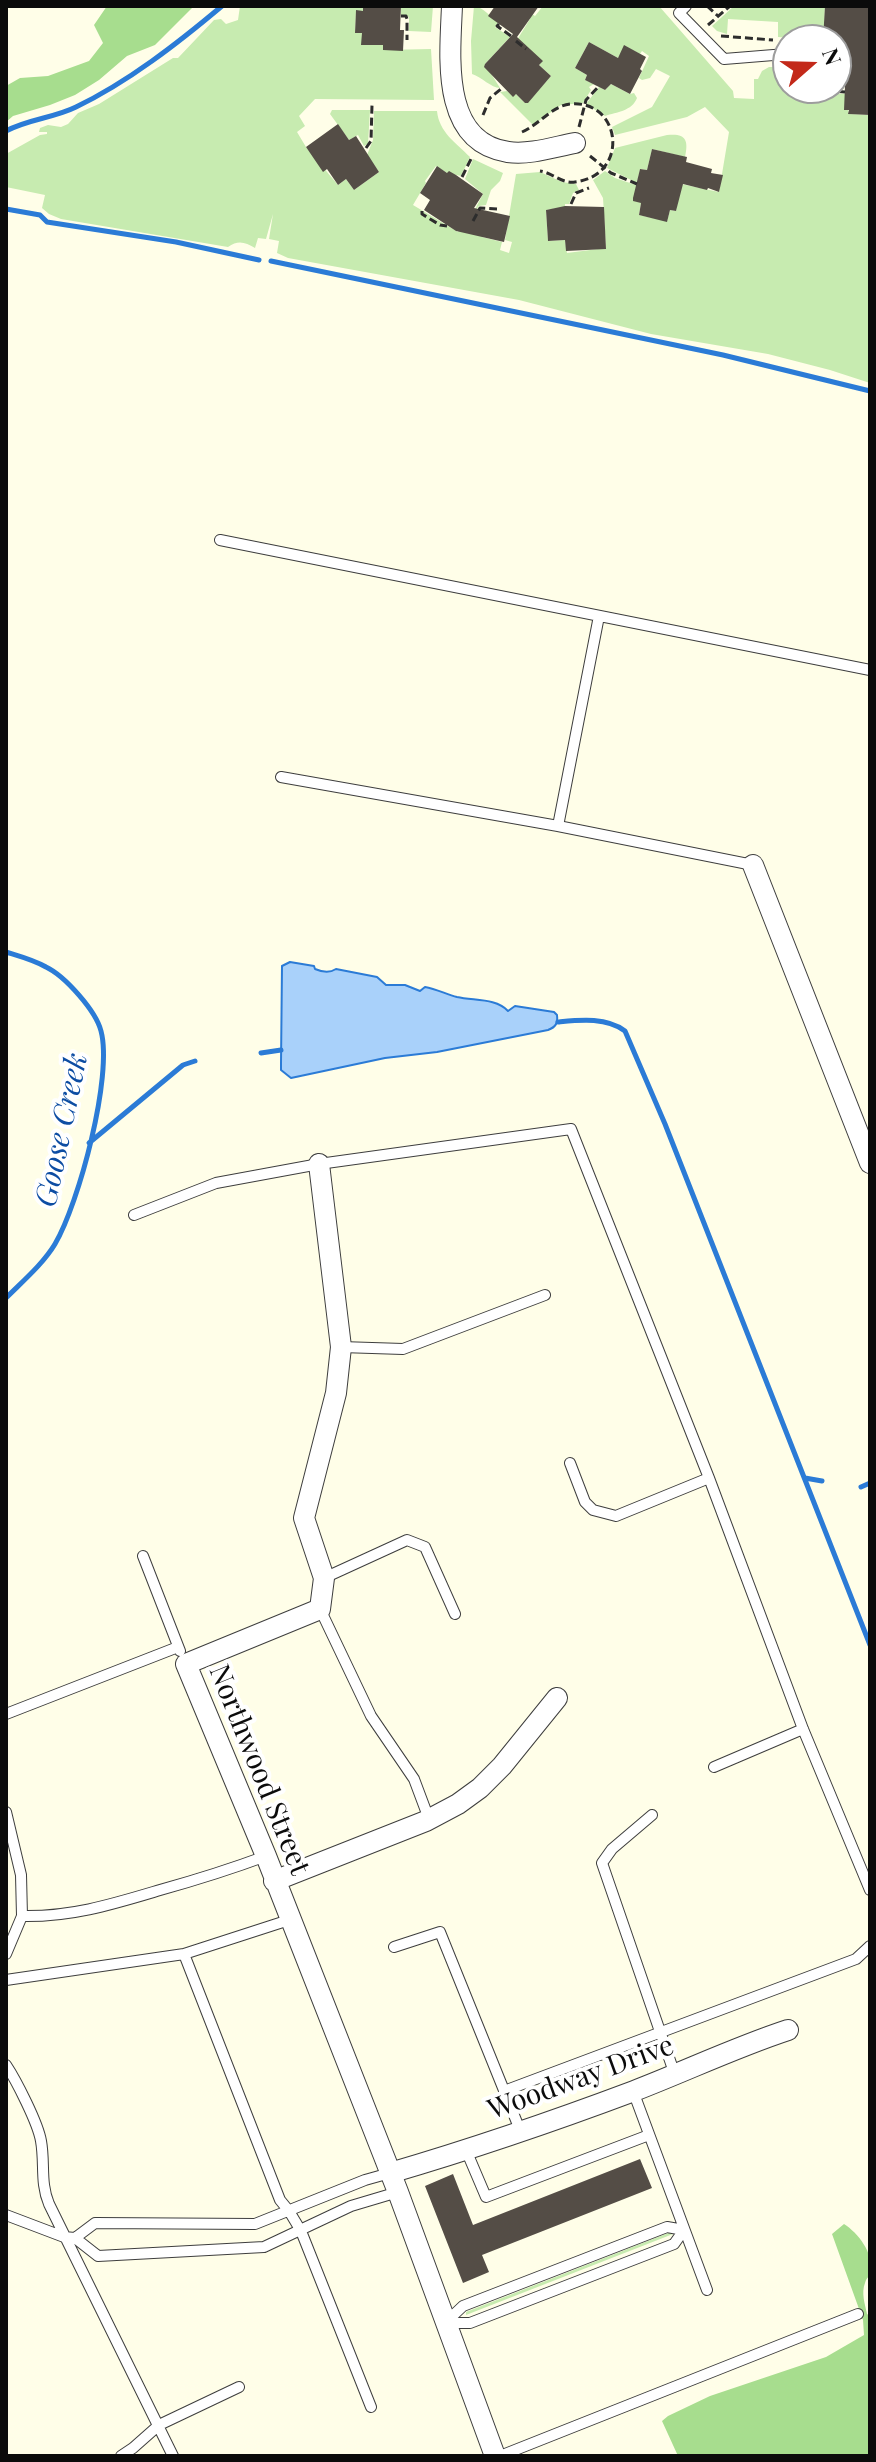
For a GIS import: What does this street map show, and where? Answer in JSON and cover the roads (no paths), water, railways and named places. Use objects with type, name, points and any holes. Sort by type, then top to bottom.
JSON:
[{"type":"street","points":[[452,6],[450,59],[460,117],[475,119],[488,148],[510,153],[575,143]]},
{"type":"street","points":[[753,865],[870,1163]]},
{"type":"street","points":[[319,1164],[341,1347],[336,1393],[304,1518],[324,1578],[320,1609]]},
{"type":"street","name":"Northwood Street","points":[[320,1609],[182,1656],[266,1856],[498,2456]]},
{"type":"street","points":[[274,1881],[429,1819],[458,1804],[502,1766],[557,1698]]},
{"type":"street","name":"Woodway Drive","points":[[394,2183],[466,2150],[633,2091],[788,2030]]},
{"type":"lane","points":[[679,8],[724,59],[772,55]]},
{"type":"lane","points":[[220,540],[870,670]]},
{"type":"lane","points":[[558,826],[599,616]]},
{"type":"lane","points":[[281,777],[558,826],[753,865]]},
{"type":"lane","points":[[134,1215],[216,1183],[319,1164],[571,1129],[709,1478],[803,1729],[870,1890]]},
{"type":"lane","points":[[341,1347],[403,1349],[545,1295]]},
{"type":"lane","points":[[570,1463],[585,1502],[593,1510],[616,1516],[709,1478]]},
{"type":"lane","points":[[324,1578],[407,1540],[425,1547],[455,1614]]},
{"type":"lane","points":[[6,1714],[182,1656],[143,1556]]},
{"type":"lane","points":[[320,1609],[382,1736],[414,1779],[429,1819]]},
{"type":"lane","points":[[714,1767],[803,1729]]},
{"type":"lane","points":[[6,1812],[21,1875],[22,1916],[6,1954]]},
{"type":"lane","points":[[652,1815],[612,1849],[602,1863],[675,2075]]},
{"type":"lane","points":[[22,1916],[55,1917],[112,1905],[266,1856]]},
{"type":"lane","points":[[6,1980],[184,1954],[289,1920]]},
{"type":"lane","points":[[394,1947],[440,1932],[520,2130]]},
{"type":"lane","points":[[504,2091],[856,1959],[870,1946]]},
{"type":"lane","points":[[184,1954],[280,2200],[301,2231],[371,2407]]},
{"type":"lane","points":[[6,2065],[41,2135],[44,2162],[42,2188],[70,2238],[173,2456]]},
{"type":"lane","points":[[633,2091],[707,2290]]},
{"type":"lane","points":[[466,2150],[486,2197],[649,2135]]},
{"type":"lane","points":[[70,2238],[95,2223],[255,2224],[365,2180],[394,2183]]},
{"type":"lane","points":[[6,2215],[70,2238],[98,2256],[264,2247],[394,2183]]},
{"type":"lane","points":[[445,2323],[463,2306],[667,2227],[684,2230]]},
{"type":"lane","points":[[445,2323],[470,2323],[674,2244],[684,2230]]},
{"type":"lane","points":[[498,2456],[858,2314]]},
{"type":"lane","points":[[121,2456],[159,2425],[239,2387]]},
{"type":"water","points":[[290,962],[314,966],[323,971],[336,969],[377,977],[386,985],[405,985],[420,991],[425,987],[457,997],[491,1002],[508,1011],[515,1006],[554,1012],[557,1022],[548,1030],[437,1052],[385,1058],[291,1078],[281,1070],[282,966]]},
{"type":"waterway","name":"Goose Creek","points":[[6,131],[68,111],[115,86],[222,6]]},
{"type":"waterway","points":[[6,209],[40,215],[47,222],[176,242],[259,260]]},
{"type":"waterway","points":[[271,261],[723,355],[870,391]]},
{"type":"waterway","name":"Goose Creek","points":[[6,952],[41,965],[70,986],[98,1023],[103,1051],[92,1139],[74,1200],[55,1244],[6,1298]]},
{"type":"waterway","points":[[558,1022],[601,1021],[625,1031],[665,1124],[870,1645]]},
{"type":"waterway","points":[[261,1053],[281,1050]]},
{"type":"waterway","points":[[89,1143],[183,1065],[195,1061]]},
{"type":"waterway","points":[[805,1478],[822,1481]]},
{"type":"waterway","points":[[861,1487],[870,1483]]}]
